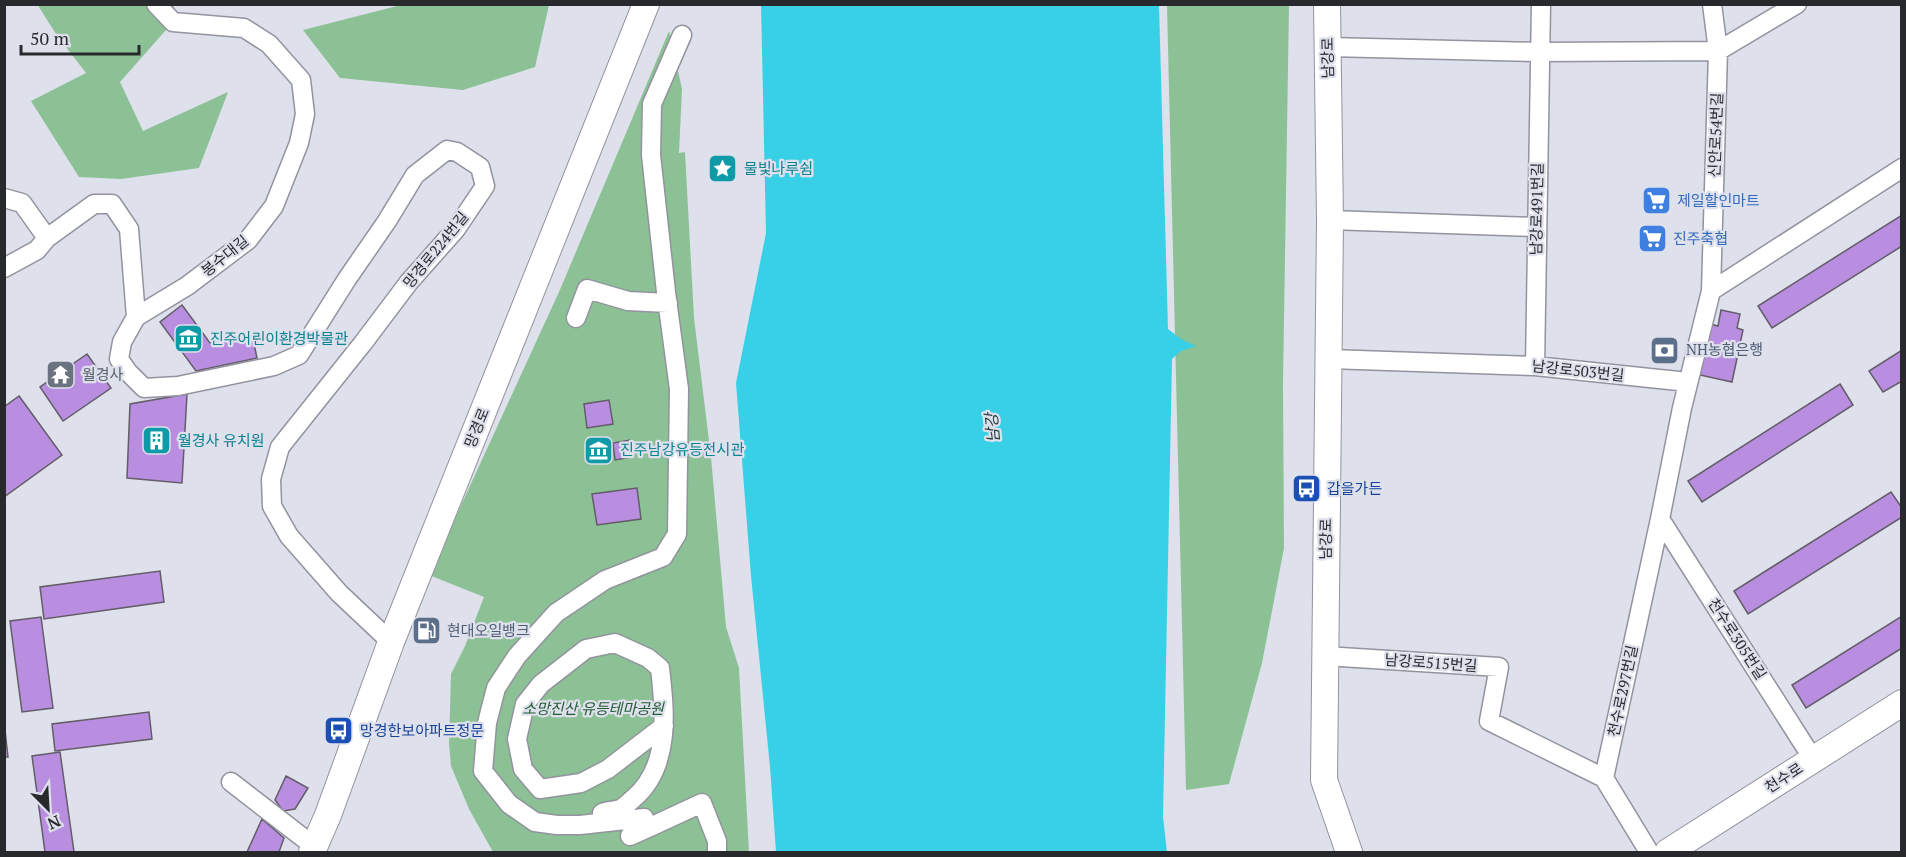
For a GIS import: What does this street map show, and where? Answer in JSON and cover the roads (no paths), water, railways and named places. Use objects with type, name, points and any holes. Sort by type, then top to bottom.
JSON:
[{"type":"street","name":"봉수대길","points":[[136,317],[187,286],[248,240],[274,206],[298,143],[305,114],[301,80],[269,44],[244,28],[173,22],[156,4]]},
{"type":"street","name":"망경로","points":[[314,850],[391,642],[646,4]]},
{"type":"street","name":"남강로","points":[[1327,4],[1330,220],[1324,780],[1349,852]]},
{"type":"street","name":"남강로491번길","points":[[1535,366],[1541,4]]},
{"type":"street","name":"신안로54번길","points":[[1688,382],[1711,291],[1718,51],[1712,4]]},
{"type":"street","points":[[1328,47],[1540,52],[1718,51],[1797,4]]},
{"type":"street","points":[[648,828],[644,818],[580,825],[534,822],[509,804],[483,771],[489,715],[496,688],[517,656],[556,613],[604,580],[663,557],[677,534],[679,389],[651,155],[652,104],[682,35]]},
{"type":"street","name":"망경로224번길","points":[[136,317],[122,342],[119,359],[144,388],[178,386],[282,363],[299,355],[416,175],[447,150],[457,152],[480,167],[485,186],[456,229],[409,282],[280,447],[272,478],[272,506],[289,536],[339,593],[391,642]]},
{"type":"street","points":[[1711,291],[1902,168]]},
{"type":"street","points":[[4,198],[22,203],[47,238]]},
{"type":"street","points":[[4,268],[37,250],[47,238],[94,204],[112,204],[129,229],[136,317]]},
{"type":"street","points":[[1330,220],[1536,226]]},
{"type":"street","points":[[576,318],[587,289],[628,301],[668,303]]},
{"type":"street","name":"남강로503번길","points":[[1329,359],[1535,366],[1688,382]]},
{"type":"street","points":[[1660,519],[1688,382]]},
{"type":"street","name":"천수로305번길","points":[[1660,519],[1813,759]]},
{"type":"street","name":"천수로297번길","points":[[1604,778],[1660,519]]},
{"type":"street","points":[[534,822],[621,808],[642,791],[660,760],[664,726],[660,668],[648,658],[615,643],[586,649],[541,684],[525,704],[517,739],[523,769],[540,789],[581,783],[608,769],[664,726]]},
{"type":"street","name":"남강로515번길","points":[[1325,656],[1499,667],[1489,721],[1604,778]]},
{"type":"street","name":"천수로","points":[[1668,852],[1902,703]]},
{"type":"street","points":[[1604,778],[1648,852]]},
{"type":"street","points":[[231,782],[314,850]]},
{"type":"street","points":[[630,836],[702,803],[717,841],[717,852]]},
{"type":"water","name":"남강","points":[[761,5],[1159,5],[1168,329],[1181,339],[1196,346],[1181,351],[1172,359],[1163,817],[1167,852],[776,852],[736,383],[766,233]]},
{"type":"place","name":"물빛나루쉼","points":[[723,169]]},
{"type":"place","name":"제일할인마트","points":[[1656,201]]},
{"type":"place","name":"진주축협","points":[[1652,239]]},
{"type":"place","name":"진주어린이환경박물관","points":[[189,339]]},
{"type":"place","name":"NH농협은행","points":[[1665,350]]},
{"type":"place","name":"월경사","points":[[61,375]]},
{"type":"place","name":"월경사 유치원","points":[[157,441]]},
{"type":"place","name":"진주남강유등전시관","points":[[599,450]]},
{"type":"place","name":"갑을가든","points":[[1306,489]]},
{"type":"place","name":"현대오일뱅크","points":[[426,631]]},
{"type":"place","name":"망경한보아파트정문","points":[[339,731]]},
{"type":"park label","name":"소망진산 유등테마공원","points":[[593,709]]}]
